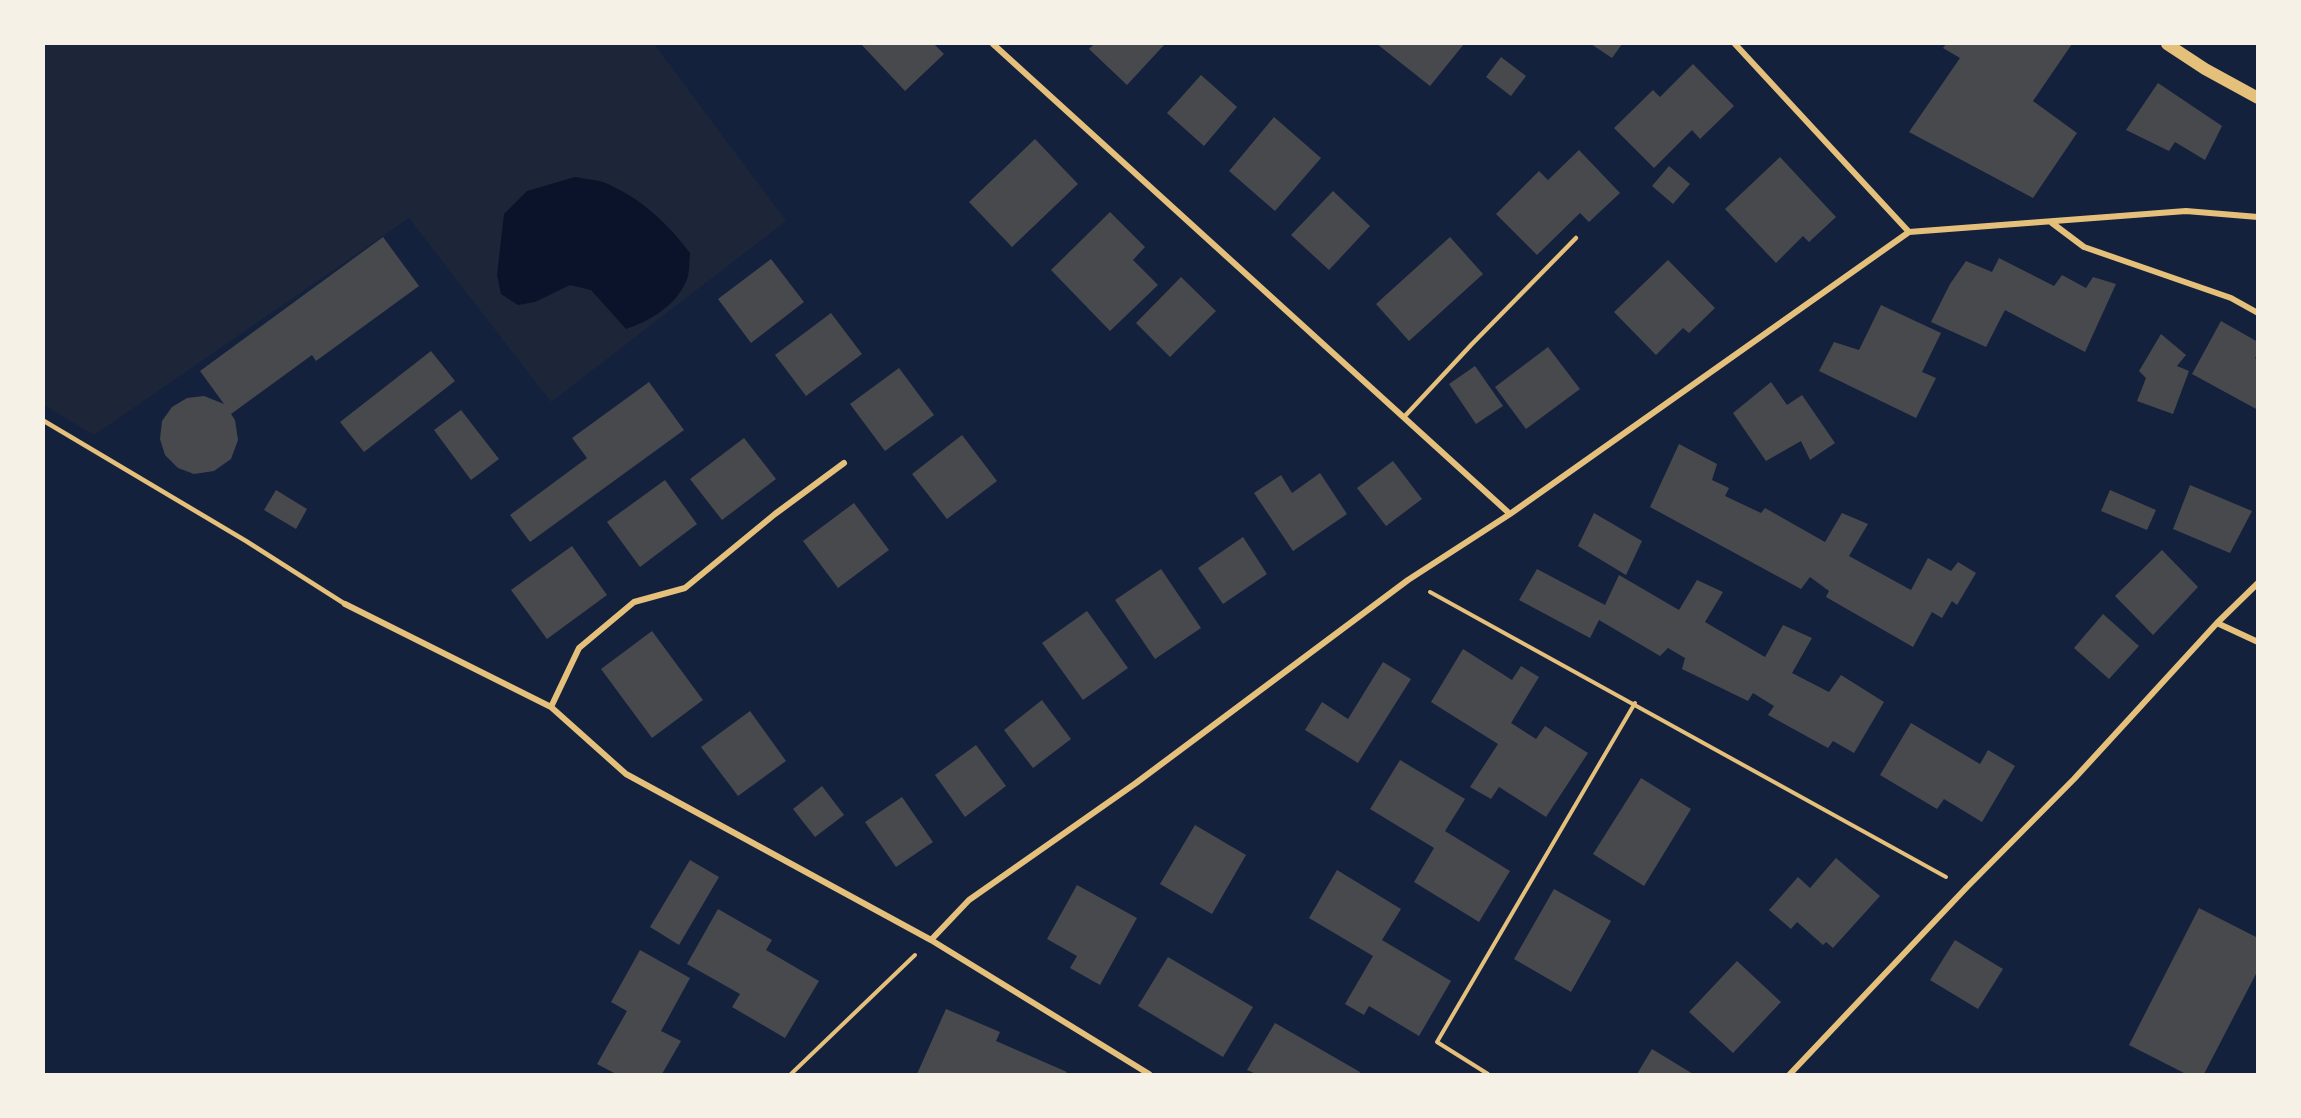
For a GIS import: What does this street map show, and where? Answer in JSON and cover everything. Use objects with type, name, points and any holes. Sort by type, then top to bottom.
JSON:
[{"type":"main road","points":[[2167,44],[2205,69],[2258,98]]},
{"type":"street","points":[[993,44],[1510,514]]},
{"type":"street","points":[[1735,44],[1909,232]]},
{"type":"street","points":[[931,940],[969,900],[1136,783],[1408,580],[1510,514],[1909,232],[2186,211],[2258,217]]},
{"type":"street","points":[[2051,223],[2084,247],[2231,298],[2258,314]]},
{"type":"street","points":[[551,708],[579,648],[634,602],[685,588],[775,513],[844,463]]},
{"type":"street","points":[[1790,1074],[1967,886],[2074,779],[2217,623],[2258,583]]},
{"type":"street","points":[[345,604],[551,708],[626,774],[931,940],[1149,1074]]},
{"type":"street","points":[[2217,623],[2258,642]]},
{"type":"lane","points":[[1404,417],[1576,238]]},
{"type":"lane","points":[[44,422],[246,541],[345,604]]},
{"type":"path","points":[[1408,580],[1635,703],[1928,868],[1967,886]]},
{"type":"path","points":[[1488,1074],[1437,1042],[1635,703]]},
{"type":"path","points":[[791,1074],[931,940]]},
{"type":"shaded area","points":[[44,44],[654,44],[786,221],[551,402],[409,218],[94,435],[44,405]]},
{"type":"shaded area","points":[[575,177],[604,182],[635,199],[665,223],[690,253],[687,279],[675,299],[653,317],[626,329],[591,290],[570,285],[535,302],[518,305],[501,294],[497,275],[504,214],[527,191]]},
{"type":"building","points":[[861,44],[934,44],[944,54],[905,91]]},
{"type":"building","points":[[1094,44],[1165,44],[1127,85],[1089,49]]},
{"type":"building","points":[[1377,44],[1464,44],[1430,86]]},
{"type":"building","points":[[1591,44],[1622,44],[1612,58]]},
{"type":"building","points":[[1946,44],[2072,44],[2033,101],[2077,133],[2033,198],[1909,132],[1960,58],[1943,48]]},
{"type":"building","points":[[1501,57],[1526,76],[1511,96],[1486,77]]},
{"type":"building","points":[[1693,64],[1734,106],[1700,139],[1692,130],[1654,168],[1614,128],[1653,90],[1660,97]]},
{"type":"building","points":[[1201,75],[1237,107],[1204,146],[1167,113]]},
{"type":"building","points":[[2158,83],[2222,126],[2205,160],[2175,142],[2169,151],[2126,130]]},
{"type":"building","points":[[1274,117],[1321,158],[1275,211],[1229,171]]},
{"type":"building","points":[[1035,139],[1078,184],[1012,247],[969,202]]},
{"type":"building","points":[[1579,150],[1620,193],[1589,222],[1580,213],[1537,255],[1496,214],[1539,171],[1548,180]]},
{"type":"building","points":[[1780,157],[1836,217],[1809,242],[1803,236],[1776,263],[1725,209]]},
{"type":"building","points":[[1669,166],[1690,184],[1673,204],[1652,186]]},
{"type":"building","points":[[1333,191],[1370,226],[1329,270],[1291,235]]},
{"type":"building","points":[[1110,212],[1145,247],[1133,260],[1158,285],[1110,331],[1051,270]]},
{"type":"building","points":[[383,237],[419,286],[316,361],[312,355],[231,414],[235,420],[238,440],[231,459],[214,471],[194,474],[178,468],[165,455],[160,439],[162,421],[172,407],[187,398],[204,396],[224,404],[200,371]]},
{"type":"building","points":[[1450,237],[1483,274],[1409,341],[1376,304]]},
{"type":"building","points":[[1999,258],[2054,286],[2062,275],[2086,288],[2093,277],[2116,284],[2085,352],[2005,310],[1986,347],[1931,322],[1950,284],[1966,261],[1992,272]]},
{"type":"building","points":[[771,259],[804,302],[751,343],[718,299]]},
{"type":"building","points":[[1668,260],[1715,308],[1689,333],[1683,328],[1656,355],[1614,312]]},
{"type":"building","points":[[1181,277],[1216,311],[1170,357],[1136,323]]},
{"type":"building","points":[[1881,305],[1941,333],[1922,372],[1936,378],[1916,418],[1819,371],[1834,342],[1859,350]]},
{"type":"building","points":[[831,313],[862,354],[806,396],[775,355]]},
{"type":"building","points":[[2221,321],[2258,342],[2258,354],[2255,358],[2258,360],[2258,410],[2192,374]]},
{"type":"building","points":[[2161,334],[2186,355],[2177,366],[2189,371],[2173,414],[2137,401],[2146,378],[2139,371]]},
{"type":"building","points":[[1548,347],[1580,389],[1526,429],[1495,387]]},
{"type":"building","points":[[431,351],[455,381],[364,452],[340,422]]},
{"type":"building","points":[[1475,366],[1503,406],[1476,424],[1449,384]]},
{"type":"building","points":[[899,368],[934,415],[885,451],[850,404]]},
{"type":"building","points":[[649,382],[684,430],[530,542],[510,515],[587,458],[572,438]]},
{"type":"building","points":[[1771,382],[1787,405],[1802,395],[1835,443],[1810,460],[1801,441],[1766,461],[1733,413]]},
{"type":"building","points":[[461,410],[499,459],[471,480],[434,430]]},
{"type":"building","points":[[962,435],[997,481],[947,519],[912,474]]},
{"type":"building","points":[[744,438],[776,479],[722,520],[690,479]]},
{"type":"building","points":[[1679,444],[1717,464],[1712,480],[1729,488],[1725,496],[1761,513],[1765,508],[1825,542],[1842,513],[1868,524],[1849,556],[1911,590],[1928,558],[1951,571],[1958,562],[1976,573],[1957,605],[1952,601],[1942,618],[1932,612],[1913,647],[1826,597],[1829,591],[1810,577],[1801,589],[1650,507]]},
{"type":"building","points":[[1393,461],[1422,499],[1386,526],[1357,488]]},
{"type":"building","points":[[1320,473],[1347,514],[1293,551],[1254,493],[1281,475],[1292,493]]},
{"type":"building","points":[[665,480],[697,524],[640,567],[607,522]]},
{"type":"building","points":[[2190,485],[2252,511],[2230,553],[2173,529]]},
{"type":"building","points":[[276,490],[307,509],[296,529],[264,510]]},
{"type":"building","points":[[2110,490],[2156,510],[2147,530],[2101,511]]},
{"type":"building","points":[[854,503],[889,550],[838,588],[803,541]]},
{"type":"building","points":[[1594,513],[1642,541],[1626,575],[1578,546]]},
{"type":"building","points":[[1243,537],[1267,574],[1223,604],[1198,568]]},
{"type":"building","points":[[572,546],[607,595],[547,639],[511,590]]},
{"type":"building","points":[[2162,550],[2198,587],[2153,635],[2115,596]]},
{"type":"building","points":[[1161,569],[1201,628],[1155,659],[1115,600]]},
{"type":"building","points":[[1537,569],[1605,605],[1619,575],[1679,610],[1697,580],[1723,592],[1705,622],[1765,657],[1783,625],[1812,638],[1792,673],[1829,692],[1841,675],[1884,702],[1854,753],[1833,741],[1828,748],[1768,715],[1774,706],[1753,693],[1748,701],[1682,669],[1685,658],[1668,648],[1660,656],[1599,620],[1590,638],[1519,600]]},
{"type":"building","points":[[1087,611],[1128,668],[1083,700],[1042,643]]},
{"type":"building","points":[[2103,614],[2139,646],[2109,679],[2074,648]]},
{"type":"building","points":[[652,631],[703,700],[652,738],[601,669]]},
{"type":"building","points":[[1463,649],[1512,680],[1521,666],[1539,677],[1511,723],[1536,739],[1545,726],[1588,753],[1546,817],[1499,787],[1491,799],[1470,787],[1498,744],[1431,702]]},
{"type":"building","points":[[1383,662],[1411,679],[1358,763],[1305,730],[1322,702],[1348,719]]},
{"type":"building","points":[[1042,700],[1071,739],[1033,768],[1004,730]]},
{"type":"building","points":[[750,711],[786,761],[738,796],[701,747]]},
{"type":"building","points":[[1911,723],[1980,764],[1988,750],[2015,766],[1982,822],[1944,799],[1937,809],[1880,775]]},
{"type":"building","points":[[976,745],[1006,786],[965,817],[935,775]]},
{"type":"building","points":[[1400,760],[1465,799],[1445,831],[1510,871],[1479,922],[1414,882],[1434,848],[1370,809]]},
{"type":"building","points":[[1641,778],[1691,809],[1644,886],[1593,854]]},
{"type":"building","points":[[822,786],[844,815],[815,837],[793,809]]},
{"type":"building","points":[[902,797],[933,842],[896,867],[865,822]]},
{"type":"building","points":[[1195,825],[1246,855],[1212,914],[1160,884]]},
{"type":"building","points":[[1836,858],[1880,896],[1833,948],[1826,942],[1823,945],[1797,922],[1791,929],[1769,910],[1798,877],[1810,888]]},
{"type":"building","points":[[690,860],[719,877],[679,945],[650,927]]},
{"type":"building","points":[[1337,870],[1401,909],[1382,940],[1451,981],[1419,1036],[1369,1006],[1364,1015],[1345,1004],[1373,956],[1309,918]]},
{"type":"building","points":[[1077,885],[1137,918],[1100,985],[1070,968],[1077,956],[1047,939]]},
{"type":"building","points":[[1554,889],[1611,921],[1571,992],[1514,959]]},
{"type":"building","points":[[2199,908],[2258,938],[2258,970],[2204,1074],[2186,1074],[2129,1045]]},
{"type":"building","points":[[718,909],[772,940],[766,950],[819,981],[785,1038],[732,1007],[740,994],[687,964]]},
{"type":"building","points":[[1955,940],[2003,969],[1978,1009],[1930,980]]},
{"type":"building","points":[[640,950],[690,978],[661,1031],[681,1041],[662,1074],[616,1074],[597,1064],[627,1011],[611,1002]]},
{"type":"building","points":[[1168,957],[1253,1007],[1223,1057],[1138,1006]]},
{"type":"building","points":[[1737,961],[1781,1002],[1733,1053],[1689,1012]]},
{"type":"building","points":[[946,1009],[1000,1032],[996,1041],[1067,1072],[1065,1074],[917,1074]]},
{"type":"building","points":[[1275,1023],[1360,1072],[1359,1074],[1256,1074],[1247,1070]]},
{"type":"building","points":[[1652,1049],[1693,1074],[1637,1074]]}]
